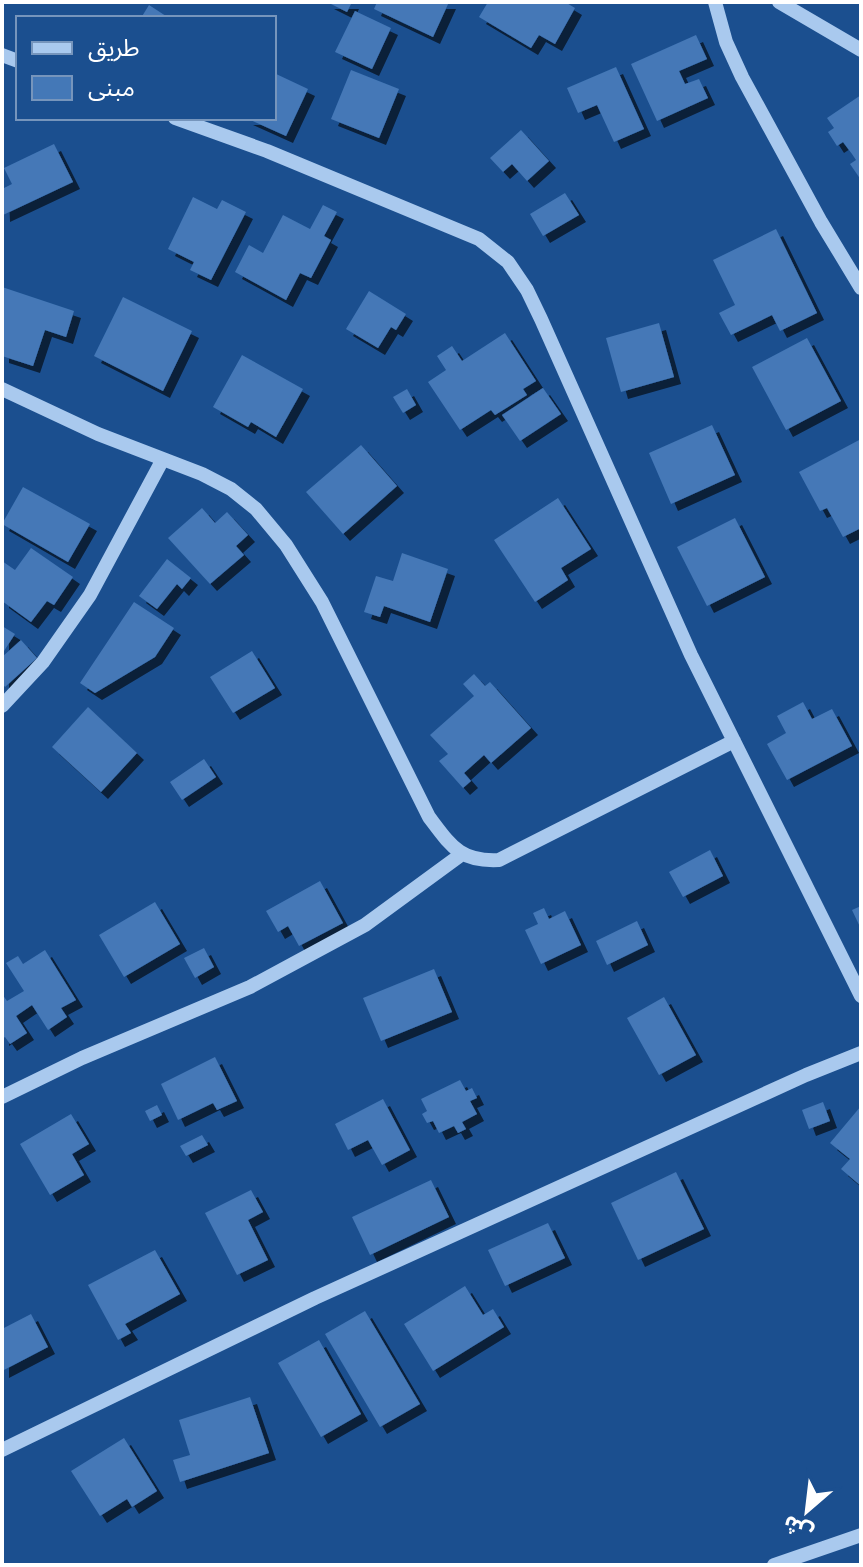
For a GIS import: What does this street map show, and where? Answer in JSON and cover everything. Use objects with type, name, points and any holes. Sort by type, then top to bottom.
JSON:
[{"type":"street","points":[[715,2],[726,42],[742,77],[821,222],[861,288]]},
{"type":"street","points":[[779,2],[861,50]]},
{"type":"street","points":[[181,120],[267,151],[479,239],[508,262],[527,290],[541,319],[685,641],[861,996]]},
{"type":"street","points":[[2,389],[98,434],[202,474],[231,489],[256,509],[286,545],[322,602],[429,817],[462,854],[478,861],[499,860],[734,741]]},
{"type":"street","points":[[2,706],[43,662],[90,595],[163,459]]},
{"type":"street","points":[[2,1097],[82,1058],[250,987],[365,925],[462,854]]},
{"type":"street","points":[[2,1450],[315,1298],[806,1075],[861,1053]]},
{"type":"street","points":[[774,1565],[860,1536]]},
{"type":"building","points":[[327,2],[352,2],[347,12]]},
{"type":"building","points":[[377,2],[449,2],[433,37],[374,9]]},
{"type":"building","points":[[488,2],[565,2],[575,8],[555,44],[539,35],[531,48],[479,17]]},
{"type":"building","points":[[149,5],[166,16],[142,16]]},
{"type":"building","points":[[355,11],[391,28],[372,69],[335,52]]},
{"type":"building","points":[[696,35],[707,59],[679,71],[685,84],[699,79],[708,98],[657,121],[631,64]]},
{"type":"building","points":[[616,67],[644,129],[614,142],[597,105],[578,113],[567,88]]},
{"type":"building","points":[[351,70],[399,89],[379,138],[331,119]]},
{"type":"building","points":[[276,74],[308,89],[286,136],[250,120],[276,120]]},
{"type":"building","points":[[861,95],[861,180],[850,164],[856,160],[852,154],[843,142],[837,146],[828,132],[834,128],[827,118]]},
{"type":"building","points":[[521,130],[549,161],[527,181],[512,164],[503,172],[490,158]]},
{"type":"building","points":[[54,144],[73,182],[3,215],[2,189],[12,184],[4,168]]},
{"type":"building","points":[[565,193],[579,215],[543,236],[530,214]]},
{"type":"building","points":[[193,197],[217,209],[222,200],[246,212],[211,280],[190,270],[194,262],[168,249]]},
{"type":"building","points":[[323,205],[337,212],[324,236],[331,240],[311,278],[300,273],[286,300],[235,272],[249,245],[263,253],[283,215],[310,229]]},
{"type":"building","points":[[776,229],[817,313],[780,331],[772,315],[731,335],[719,313],[735,305],[713,260]]},
{"type":"building","points":[[2,287],[74,311],[66,337],[45,330],[33,366],[2,356]]},
{"type":"building","points":[[369,291],[406,314],[396,330],[391,327],[378,348],[346,329]]},
{"type":"building","points":[[123,297],[192,331],[163,391],[94,356]]},
{"type":"building","points":[[659,323],[674,377],[621,392],[606,338]]},
{"type":"building","points":[[505,333],[536,381],[523,389],[527,395],[495,415],[491,410],[460,430],[428,382],[446,370],[437,356],[452,346],[462,361]]},
{"type":"building","points":[[807,338],[841,401],[786,430],[752,367]]},
{"type":"building","points":[[242,355],[303,389],[276,437],[251,422],[248,427],[213,407]]},
{"type":"building","points":[[543,388],[561,414],[520,441],[502,415]]},
{"type":"building","points":[[407,389],[416,405],[403,413],[393,397]]},
{"type":"building","points":[[712,425],[735,475],[671,504],[649,453]]},
{"type":"building","points":[[861,439],[861,528],[843,537],[827,508],[820,511],[799,472]]},
{"type":"building","points":[[361,445],[397,486],[343,534],[306,492]]},
{"type":"building","points":[[23,487],[90,524],[68,562],[2,524]]},
{"type":"building","points":[[558,498],[591,549],[561,568],[568,580],[535,602],[494,540]]},
{"type":"building","points":[[202,508],[215,523],[227,512],[248,535],[236,546],[244,555],[210,584],[168,538]]},
{"type":"building","points":[[735,518],[765,577],[707,606],[677,547]]},
{"type":"building","points":[[31,548],[73,577],[54,605],[47,601],[31,622],[2,601],[2,561],[15,570]]},
{"type":"building","points":[[402,553],[448,569],[430,622],[384,606],[380,617],[364,612],[376,576],[393,581]]},
{"type":"building","points":[[167,559],[191,578],[182,589],[177,584],[157,609],[139,596]]},
{"type":"building","points":[[134,602],[174,628],[155,657],[95,693],[80,683]]},
{"type":"building","points":[[2,626],[15,634],[4,651],[2,650]]},
{"type":"building","points":[[21,640],[37,658],[5,687],[2,683],[2,657]]},
{"type":"building","points":[[252,651],[275,688],[233,713],[210,677]]},
{"type":"building","points":[[474,674],[485,686],[490,682],[531,728],[491,763],[484,755],[464,773],[471,781],[463,788],[439,761],[448,754],[430,735],[474,696],[463,684]]},
{"type":"building","points":[[803,702],[812,719],[832,709],[852,746],[787,780],[767,744],[786,733],[777,716]]},
{"type":"building","points":[[88,707],[137,753],[101,792],[52,747]]},
{"type":"building","points":[[204,759],[216,777],[182,800],[170,782]]},
{"type":"building","points":[[710,850],[723,876],[683,897],[669,872]]},
{"type":"building","points":[[320,881],[343,923],[299,946],[288,926],[278,932],[266,911]]},
{"type":"building","points":[[155,902],[180,944],[124,977],[99,935]]},
{"type":"building","points":[[861,906],[861,929],[852,910]]},
{"type":"building","points":[[544,908],[549,919],[565,911],[581,945],[541,964],[525,930],[538,924],[533,913]]},
{"type":"building","points":[[637,921],[648,945],[607,965],[596,941]]},
{"type":"building","points":[[204,948],[214,967],[195,978],[184,958]]},
{"type":"building","points":[[45,950],[76,1000],[61,1008],[67,1017],[48,1030],[32,1005],[16,1016],[27,1033],[10,1044],[5,1037],[2,1039],[2,994],[7,1001],[24,991],[6,963],[18,956],[23,964]]},
{"type":"building","points":[[434,969],[452,1012],[381,1041],[363,998]]},
{"type":"building","points":[[664,997],[696,1055],[659,1075],[627,1018]]},
{"type":"building","points":[[215,1057],[237,1101],[217,1110],[213,1103],[178,1120],[161,1084]]},
{"type":"building","points":[[460,1080],[466,1091],[472,1088],[477,1098],[470,1101],[477,1114],[462,1122],[466,1129],[458,1133],[454,1126],[439,1133],[433,1121],[427,1123],[422,1114],[427,1111],[421,1099]]},
{"type":"building","points":[[383,1099],[410,1150],[382,1165],[368,1140],[348,1150],[335,1124]]},
{"type":"building","points":[[823,1102],[830,1121],[809,1129],[802,1110]]},
{"type":"building","points":[[157,1105],[162,1115],[150,1121],[145,1111]]},
{"type":"building","points":[[861,1106],[861,1186],[841,1169],[850,1159],[830,1143]]},
{"type":"building","points":[[71,1114],[89,1144],[72,1154],[84,1175],[50,1195],[20,1144]]},
{"type":"building","points":[[202,1135],[208,1145],[186,1156],[180,1146]]},
{"type":"building","points":[[676,1172],[704,1229],[638,1260],[611,1203]]},
{"type":"building","points":[[431,1180],[449,1217],[370,1255],[352,1217]]},
{"type":"building","points":[[251,1190],[263,1212],[248,1220],[268,1260],[237,1275],[205,1213]]},
{"type":"building","points":[[548,1223],[565,1258],[505,1286],[488,1250]]},
{"type":"building","points":[[155,1250],[180,1294],[125,1324],[131,1333],[118,1340],[88,1285]]},
{"type":"building","points":[[465,1286],[483,1315],[493,1309],[504,1327],[433,1371],[404,1324]]},
{"type":"building","points":[[365,1311],[420,1404],[380,1427],[325,1334]]},
{"type":"building","points":[[31,1314],[48,1347],[2,1371],[2,1329]]},
{"type":"building","points":[[319,1340],[361,1414],[321,1437],[278,1363]]},
{"type":"building","points":[[250,1397],[269,1453],[180,1482],[173,1460],[190,1455],[179,1420]]},
{"type":"building","points":[[124,1438],[157,1491],[132,1507],[127,1499],[100,1516],[71,1471]]}]
